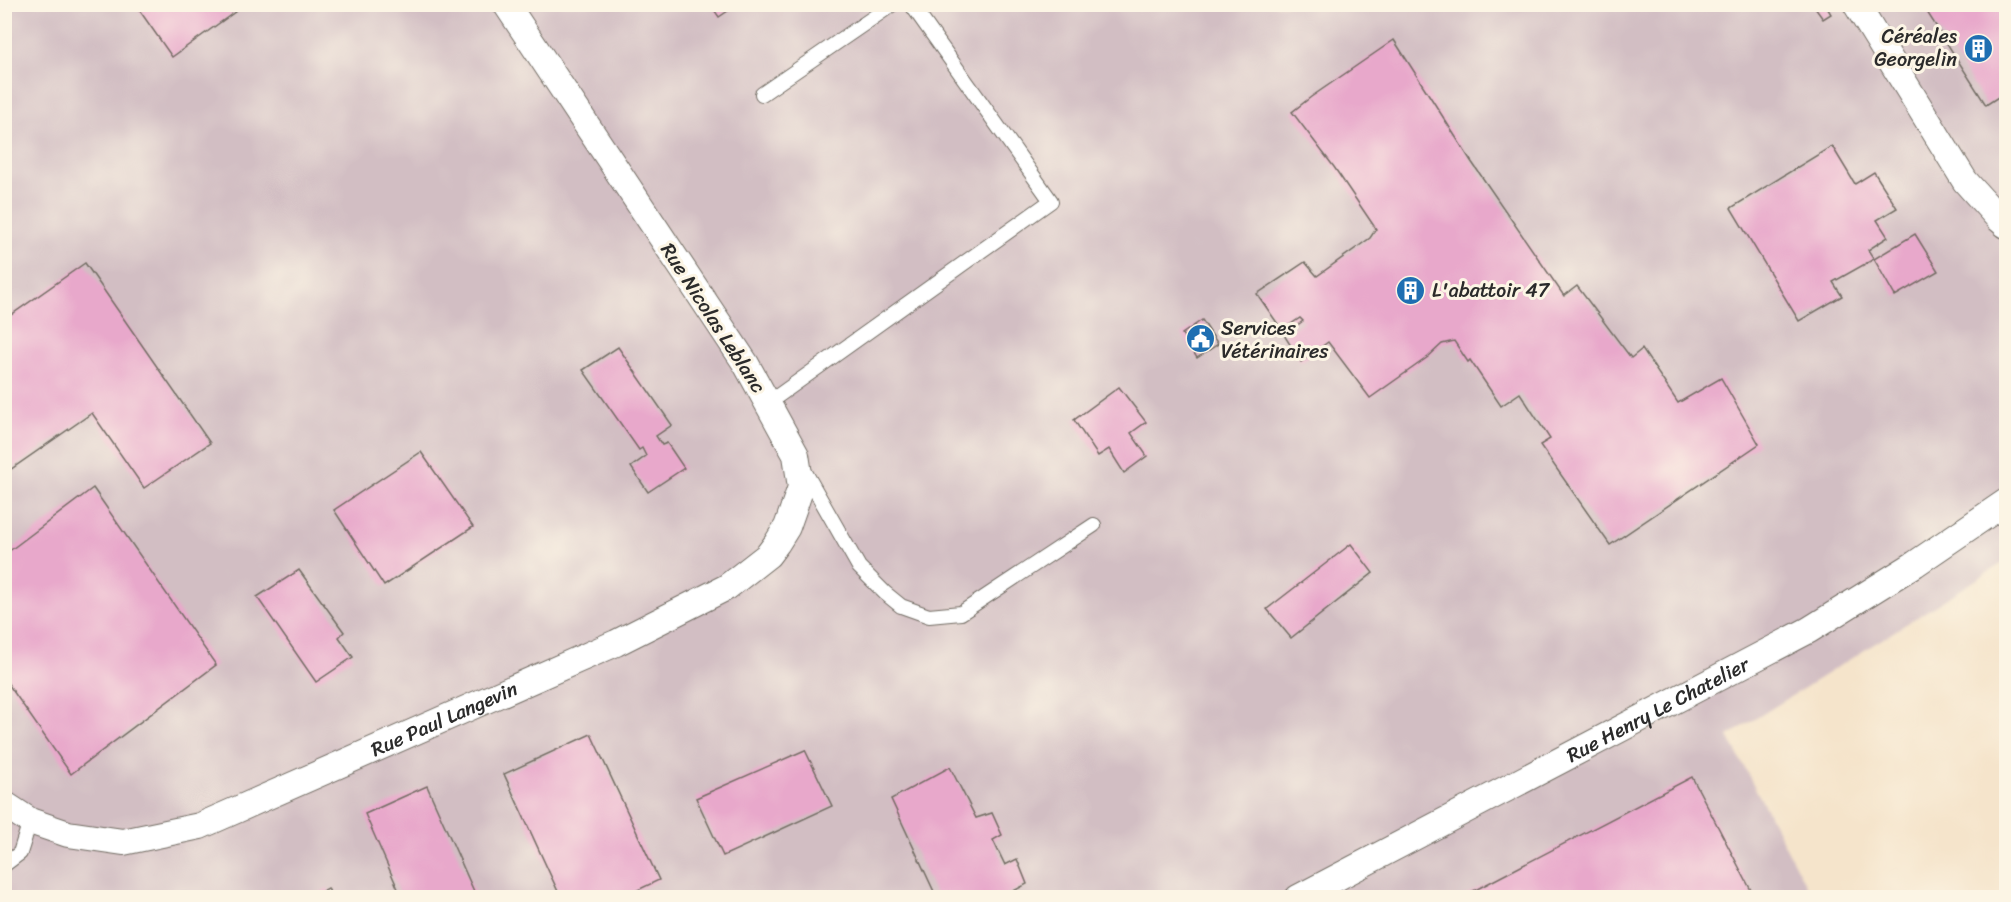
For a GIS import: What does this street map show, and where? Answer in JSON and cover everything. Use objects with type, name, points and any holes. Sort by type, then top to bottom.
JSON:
[{"type":"street","name":"Rue Nicolas Leblanc","points":[[506,4],[746,364],[796,455]]},
{"type":"street","points":[[1856,4],[1965,181],[2007,225]]},
{"type":"street","name":"Rue Paul Langevin","points":[[4,804],[30,821],[68,834],[123,842],[200,826],[616,643],[727,587],[768,555],[787,527],[801,487],[796,455]]},
{"type":"street","name":"Rue Henry Le Chatelier","points":[[1310,895],[1809,630],[1915,564],[2007,502]]},
{"type":"lane","points":[[762,94],[893,4]]},
{"type":"lane","points":[[768,403],[1052,201],[911,4]]},
{"type":"lane","name":"Rue Nicolas Leblanc","points":[[796,455],[860,567],[901,606],[929,616],[961,613],[1094,525]]},
{"type":"lane","points":[[4,865],[20,853],[30,821]]},
{"type":"shaded area","points":[[5,5],[2006,5],[2006,561],[1728,736],[1812,897],[5,898]]},
{"type":"building","points":[[135,4],[246,4],[172,57]]},
{"type":"building","points":[[710,4],[738,4],[719,17]]},
{"type":"building","points":[[1825,4],[1831,14],[1823,19],[1815,8]]},
{"type":"building","name":"Céréales Georgelin","points":[[1922,4],[2006,4],[2006,92],[1986,105]]},
{"type":"building","name":"L'abattoir 47","points":[[1394,40],[1471,161],[1564,296],[1577,286],[1631,358],[1642,349],[1678,403],[1721,378],[1759,444],[1610,545],[1540,445],[1550,439],[1520,393],[1501,406],[1470,360],[1468,362],[1454,341],[1442,344],[1428,357],[1370,398],[1328,342],[1301,362],[1284,335],[1303,321],[1300,318],[1282,330],[1257,294],[1305,262],[1317,276],[1370,238],[1376,229],[1334,167],[1292,112]]},
{"type":"building","points":[[1832,146],[1855,184],[1874,172],[1897,208],[1877,220],[1888,237],[1868,250],[1874,259],[1833,282],[1842,296],[1799,321],[1731,208]]},
{"type":"building","points":[[1915,234],[1938,271],[1895,296],[1874,259]]},
{"type":"building","points":[[85,263],[210,443],[144,488],[92,413],[4,474],[4,320]]},
{"type":"building","name":"Services Vétérinaires","points":[[1202,320],[1218,344],[1197,358],[1182,334]]},
{"type":"building","points":[[618,347],[672,425],[656,436],[662,445],[667,443],[684,468],[648,492],[631,467],[646,456],[642,448],[639,450],[583,370]]},
{"type":"building","points":[[1119,387],[1146,422],[1131,433],[1147,456],[1124,473],[1109,449],[1098,456],[1074,420]]},
{"type":"building","points":[[421,452],[473,527],[384,586],[334,510]]},
{"type":"building","points":[[93,488],[216,665],[71,774],[4,678],[4,555]]},
{"type":"building","points":[[1351,544],[1373,573],[1291,638],[1267,609]]},
{"type":"building","points":[[299,570],[344,632],[339,637],[353,657],[316,682],[257,597]]},
{"type":"building","points":[[591,734],[659,880],[621,898],[561,898],[504,774]]},
{"type":"building","points":[[805,750],[832,806],[723,856],[696,798]]},
{"type":"building","points":[[950,767],[976,818],[992,813],[1002,835],[993,840],[1005,865],[1017,859],[1027,884],[1000,898],[937,898],[891,799]]},
{"type":"building","points":[[1692,777],[1755,898],[1460,898]]},
{"type":"building","points":[[427,786],[477,898],[402,898],[365,814]]},
{"type":"building","points":[[328,888],[332,898],[310,898]]},
{"type":"place","name":"Céréales Georgelin","points":[[1978,48]]},
{"type":"place","name":"L'abattoir 47","points":[[1411,290]]},
{"type":"place","name":"Services Vétérinaires","points":[[1200,339]]}]
